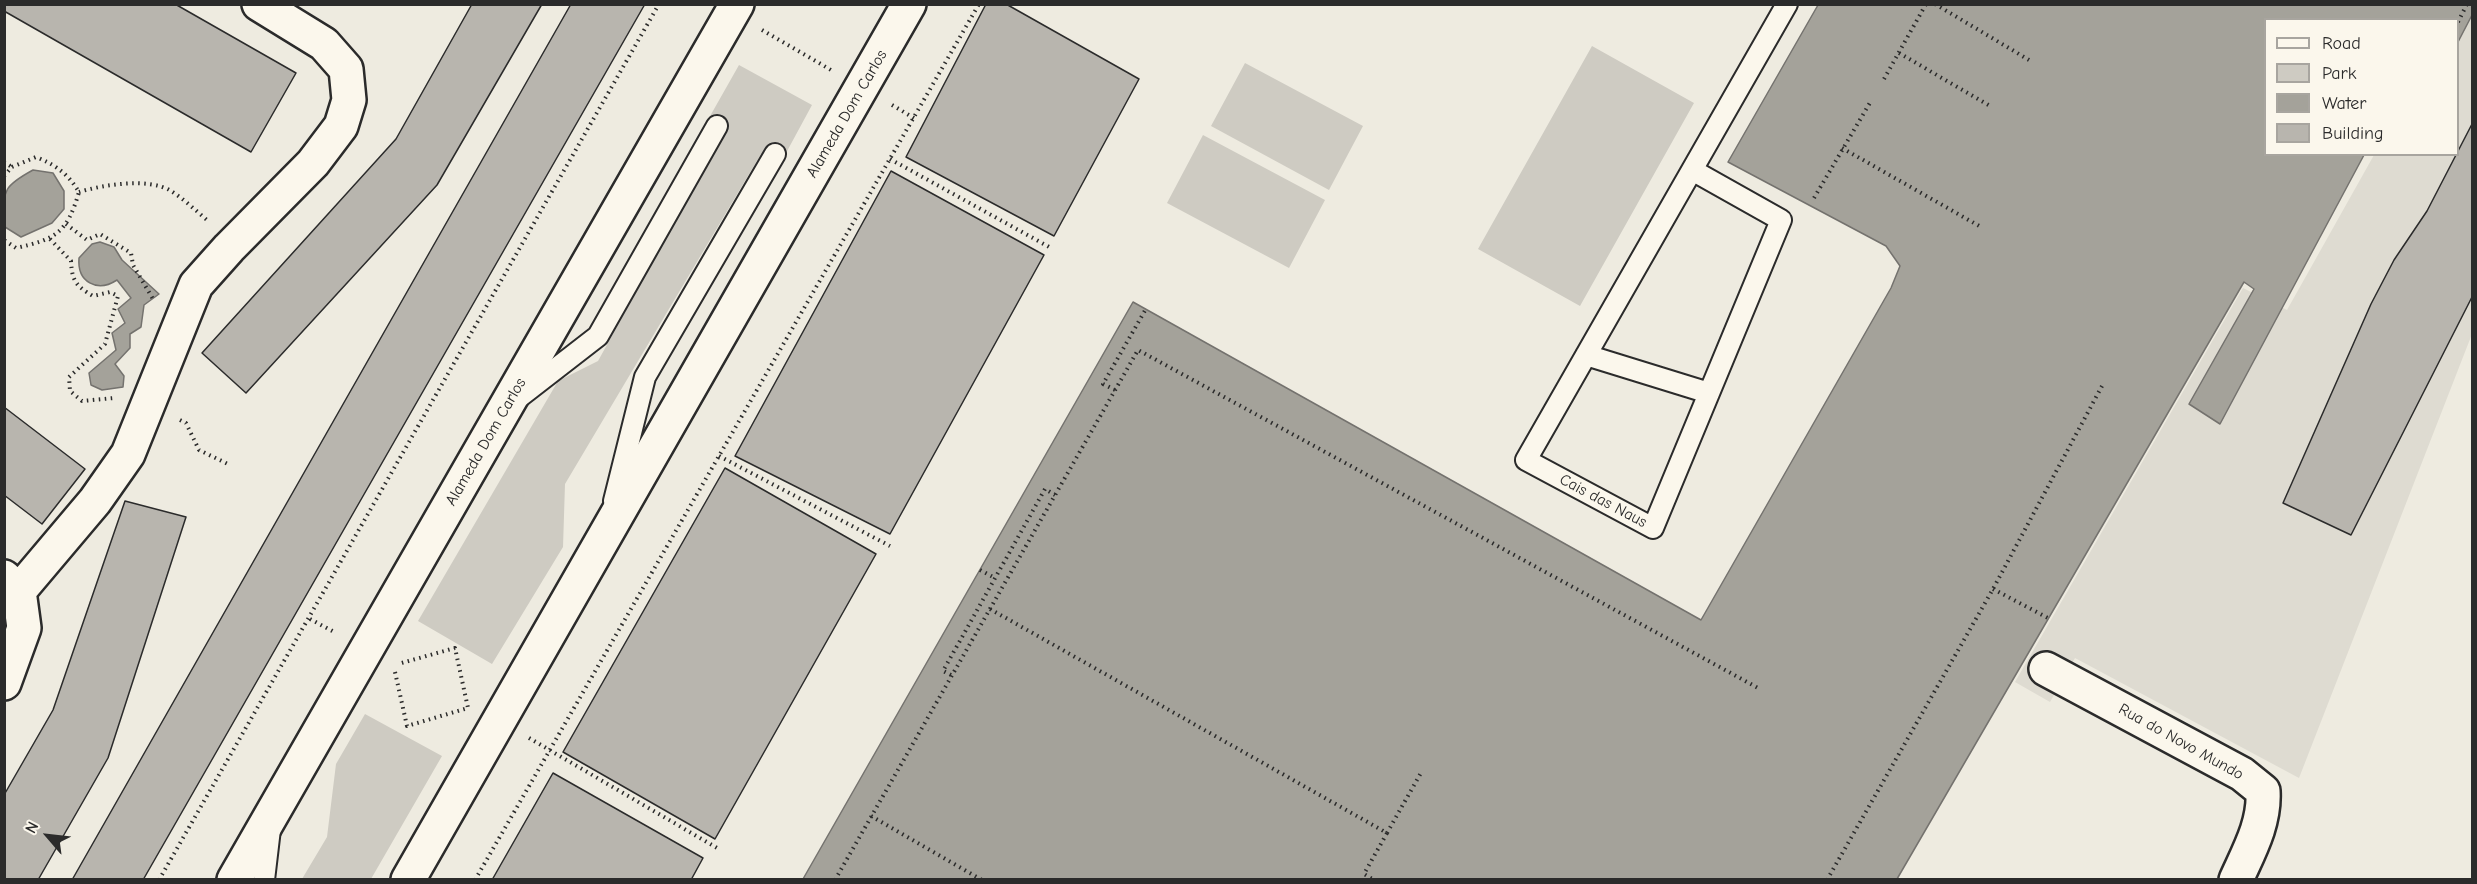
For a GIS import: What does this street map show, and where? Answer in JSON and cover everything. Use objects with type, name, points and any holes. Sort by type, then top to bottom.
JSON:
[{"type":"street","points":[[4,683],[24,628],[12,584],[95,501],[128,454],[196,285],[313,163],[341,126],[349,100],[346,69],[324,44],[260,4]]},
{"type":"street","name":"Alameda Dom Carlos","points":[[408,879],[909,4]]},
{"type":"street","name":"Alameda Dom Carlos","points":[[234,879],[734,9]]},
{"type":"street","name":"Rua do Novo Mundo","points":[[2046,669],[2242,774],[2263,791],[2262,817],[2236,879]]},
{"type":"lane","name":"Cais das Naus","points":[[1692,170],[1781,220],[1653,528],[1526,460],[1787,4]]},
{"type":"lane","points":[[505,408],[598,336],[717,126]]},
{"type":"lane","points":[[605,536],[645,377],[775,154]]},
{"type":"lane","points":[[1586,355],[1709,393]]},
{"type":"lane","points":[[264,879],[272,814]]},
{"type":"path","points":[[159,879],[659,4]]},
{"type":"path","points":[[475,879],[979,4]]},
{"type":"path","points":[[1884,79],[1926,4]]},
{"type":"path","points":[[1935,4],[2029,60]]},
{"type":"path","points":[[2459,18],[2467,4]]},
{"type":"path","points":[[734,9],[914,118]]},
{"type":"path","points":[[1899,53],[1990,106]]},
{"type":"path","points":[[1814,198],[1871,101]]},
{"type":"path","points":[[1842,148],[1981,227]]},
{"type":"path","points":[[4,176],[12,167],[36,157],[55,165],[70,177],[79,192],[73,215],[50,239],[16,248],[4,240]]},
{"type":"path","points":[[890,159],[1052,248]]},
{"type":"path","points":[[4,162],[12,167]]},
{"type":"path","points":[[79,192],[96,187],[139,183],[169,189],[215,225]]},
{"type":"path","points":[[66,224],[87,240],[100,234],[131,253],[133,265],[157,306]]},
{"type":"path","points":[[50,239],[71,261],[72,274],[79,288],[93,296],[110,292],[118,296],[105,344],[69,377],[70,391],[82,401],[120,397],[133,398],[147,404],[186,423],[199,450],[230,465]]},
{"type":"path","points":[[1115,390],[1103,384],[1147,307]]},
{"type":"path","points":[[835,879],[1138,350],[1760,689]]},
{"type":"path","points":[[1827,879],[1994,589],[2102,386]]},
{"type":"path","points":[[719,456],[890,546]]},
{"type":"path","points":[[951,675],[943,671],[1045,489],[1055,495]]},
{"type":"path","points":[[980,570],[995,578]]},
{"type":"path","points":[[1994,589],[2048,618]]},
{"type":"path","points":[[990,609],[1387,833]]},
{"type":"path","points":[[455,648],[468,708],[407,726],[393,665],[455,648]]},
{"type":"path","points":[[551,749],[717,848]]},
{"type":"path","points":[[1374,879],[1364,874],[1422,771]]},
{"type":"path","points":[[871,816],[982,879]]},
{"type":"shaded area","points":[[2472,5],[2472,334],[2299,778],[2075,658],[2050,702],[2015,682],[2243,288],[2287,310],[2373,156],[2459,156],[2459,19]]},
{"type":"green space","points":[[1592,46],[1694,103],[1580,306],[1478,249]]},
{"type":"green space","points":[[1245,63],[1363,126],[1329,190],[1211,126]]},
{"type":"green space","points":[[739,65],[812,105],[779,166],[761,154],[565,484],[563,547],[492,664],[418,621],[558,381],[598,361],[723,135],[705,125]]},
{"type":"green space","points":[[1203,135],[1325,200],[1289,268],[1167,203]]},
{"type":"green space","points":[[365,714],[442,756],[371,879],[302,879],[327,837],[336,764]]},
{"type":"water","points":[[1818,5],[2472,5],[2472,15],[2459,40],[2459,18],[2264,18],[2264,156],[2363,156],[2220,424],[2189,404],[2254,289],[2244,282],[1897,879],[803,879],[1133,302],[1701,620],[1891,288],[1900,266],[1886,246],[1728,162]]},
{"type":"water","points":[[33,170],[53,173],[64,191],[64,209],[52,223],[21,237],[5,227],[6,192],[15,181]]},
{"type":"water","points":[[100,242],[114,247],[122,260],[159,294],[144,305],[141,327],[130,334],[130,348],[115,364],[124,376],[123,387],[102,390],[91,385],[89,373],[116,350],[112,333],[125,323],[118,309],[131,298],[117,280],[110,284],[96,285],[85,279],[81,273],[79,258],[92,244]]},
{"type":"building","points":[[4,4],[175,4],[296,73],[251,152],[4,11]]},
{"type":"building","points":[[472,4],[542,4],[437,185],[246,393],[202,353],[396,139]]},
{"type":"building","points":[[571,4],[645,4],[143,880],[72,880]]},
{"type":"building","points":[[986,4],[1006,4],[1139,79],[1054,236],[906,157]]},
{"type":"building","points":[[2472,124],[2472,297],[2351,535],[2283,503],[2371,304],[2394,260],[2427,211],[2455,156],[2459,156],[2459,149]]},
{"type":"building","points":[[891,171],[1044,255],[890,534],[735,456]]},
{"type":"building","points":[[4,407],[85,469],[42,524],[4,495]]},
{"type":"building","points":[[725,468],[876,554],[715,839],[563,752]]},
{"type":"building","points":[[125,501],[186,517],[108,758],[38,880],[4,880],[4,795],[53,710]]},
{"type":"building","points":[[553,773],[703,858],[691,880],[492,880]]}]
